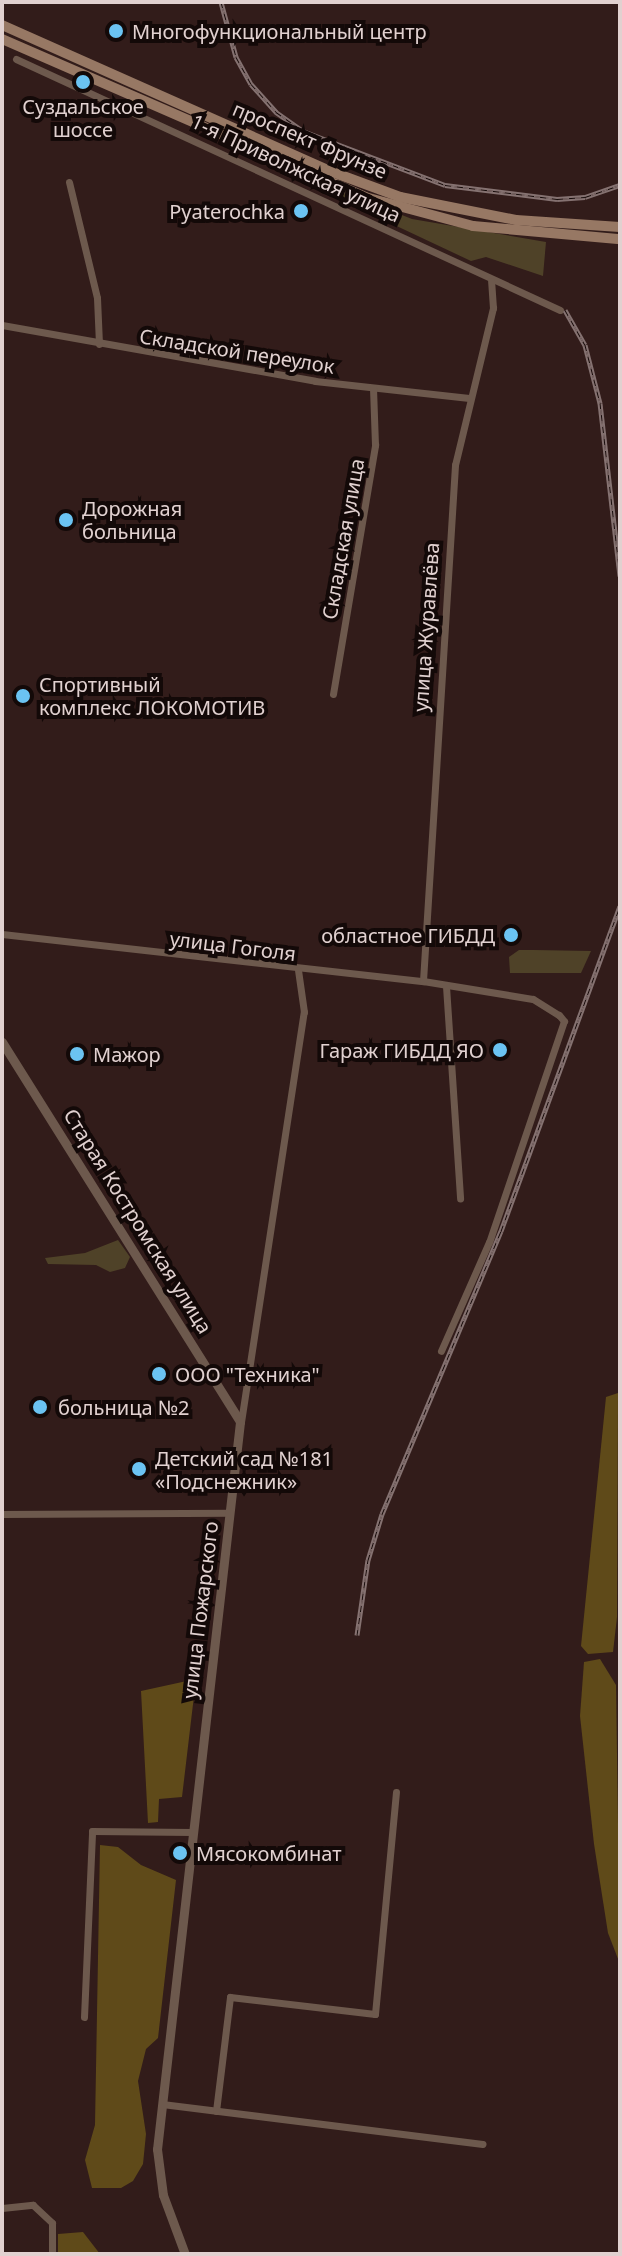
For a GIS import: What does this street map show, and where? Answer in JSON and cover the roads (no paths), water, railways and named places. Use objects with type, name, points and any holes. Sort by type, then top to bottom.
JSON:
[{"type":"main road","name":"проспект Фрунзе","points":[[2,25],[276,154],[362,184],[446,209],[620,227]]},
{"type":"main road","name":"проспект Фрунзе","points":[[2,39],[425,215],[525,234],[620,239]]},
{"type":"street","name":"1-я Приволжская улица","points":[[16,59],[268,171],[491,281],[560,310]]},
{"type":"street","points":[[268,171],[276,154]]},
{"type":"street","points":[[69,182],[97,298],[99,344]]},
{"type":"street","name":"улица Журавлёва","points":[[423,981],[444,577],[455,465],[493,308],[491,281]]},
{"type":"street","name":"Складской переулок","points":[[2,325],[99,344],[373,388],[469,398]]},
{"type":"street","name":"Складская улица","points":[[333,694],[375,445],[373,388]]},
{"type":"street","name":"улица Гоголя","points":[[2,934],[298,970],[423,981],[533,999],[553,1010],[564,1021],[489,1242],[441,1351]]},
{"type":"street","name":"улица Пожарского","points":[[185,2254],[158,2172],[162,2104],[240,1422],[302,1026],[298,970]]},
{"type":"street","points":[[446,986],[460,1147],[460,1199]]},
{"type":"street","name":"Старая Костромская улица","points":[[2,1042],[240,1422]]},
{"type":"street","points":[[2,1514],[229,1513]]},
{"type":"street","points":[[216,2111],[230,1997],[375,2014],[396,1792]]},
{"type":"street","points":[[84,2017],[92,1831],[192,1832]]},
{"type":"street","points":[[162,2104],[483,2144]]},
{"type":"street","points":[[2,2208],[33,2205],[52,2223],[52,2254]]},
{"type":"railway","points":[[221,2],[236,57],[251,84],[276,112],[303,131],[445,185],[557,199],[585,197],[620,185]]},
{"type":"railway","points":[[565,310],[585,345],[600,403],[620,576]]},
{"type":"railway","points":[[357,1635],[368,1560],[382,1514],[501,1231],[620,906]]},
{"type":"place","name":"Многофункциональный центр","points":[[116,31]]},
{"type":"place","name":"Суздальское шоссе","points":[[83,82]]},
{"type":"place","name":"Pyaterochka","points":[[301,211]]},
{"type":"place","name":"Дорожная больница","points":[[66,520]]},
{"type":"place","name":"Спортивный комплекс ЛОКОМОТИВ","points":[[23,696]]},
{"type":"place","name":"областное ГИБДД","points":[[511,935]]},
{"type":"place","name":"Гараж ГИБДД ЯО","points":[[500,1050]]},
{"type":"place","name":"Мажор","points":[[77,1054]]},
{"type":"place","name":"ООО \"Техника\"","points":[[159,1374]]},
{"type":"place","name":"больница №2","points":[[40,1407]]},
{"type":"place","name":"Детский сад №181 «Подснежник»","points":[[139,1469]]},
{"type":"place","name":"Мясокомбинат","points":[[180,1853]]}]
